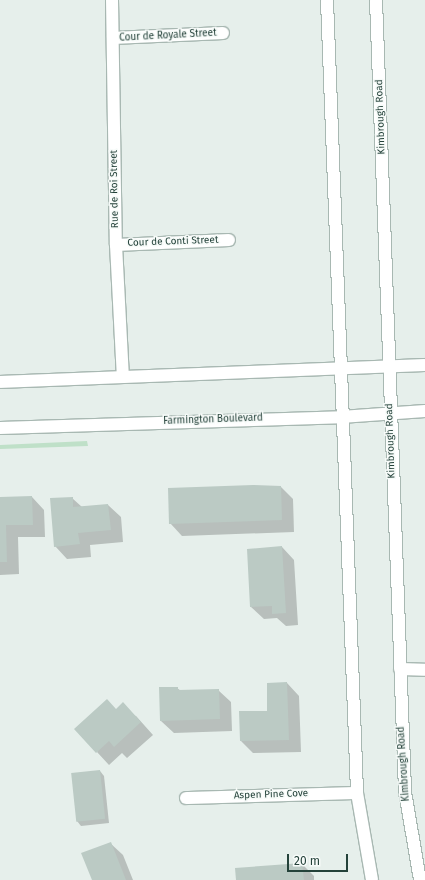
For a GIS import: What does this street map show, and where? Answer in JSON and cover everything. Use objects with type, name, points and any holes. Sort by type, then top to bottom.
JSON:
[{"type":"street","name":"Rue de Roi Street","points":[[112,0],[116,245],[123,377]]},
{"type":"street","points":[[327,0],[341,417],[357,793],[372,880]]},
{"type":"street","name":"Kimbrough Road","points":[[376,0],[404,792],[420,880]]},
{"type":"street","name":"Cour de Royale Street","points":[[113,38],[223,33]]},
{"type":"street","name":"Cour de Conti Street","points":[[116,245],[229,240]]},
{"type":"street","points":[[0,382],[425,365]]},
{"type":"street","name":"Farmington Boulevard","points":[[0,428],[341,417],[425,411]]},
{"type":"street","points":[[400,669],[425,670]]},
{"type":"street","name":"Aspen Pine Cove","points":[[186,798],[357,793]]},
{"type":"green space","points":[[87,441],[88,446],[0,449],[0,445]]},
{"type":"building","points":[[253,485],[281,486],[282,520],[169,524],[168,488]]},
{"type":"building","points":[[32,496],[33,525],[6,525],[7,562],[0,562],[0,497]]},
{"type":"building","points":[[73,497],[73,507],[108,504],[111,530],[78,533],[80,544],[54,547],[50,498]]},
{"type":"building","points":[[282,546],[286,613],[272,614],[272,606],[250,607],[247,549]]},
{"type":"building","points":[[287,682],[289,740],[240,741],[239,711],[267,711],[267,683]]},
{"type":"building","points":[[159,687],[178,687],[178,690],[219,689],[220,719],[160,721]]},
{"type":"building","points":[[107,699],[116,709],[123,702],[141,722],[114,747],[109,741],[96,753],[74,729]]},
{"type":"building","points":[[100,770],[105,819],[76,822],[71,773]]},
{"type":"building","points":[[111,842],[126,880],[92,880],[81,853]]},
{"type":"building","points":[[302,863],[304,880],[236,880],[235,868]]}]
